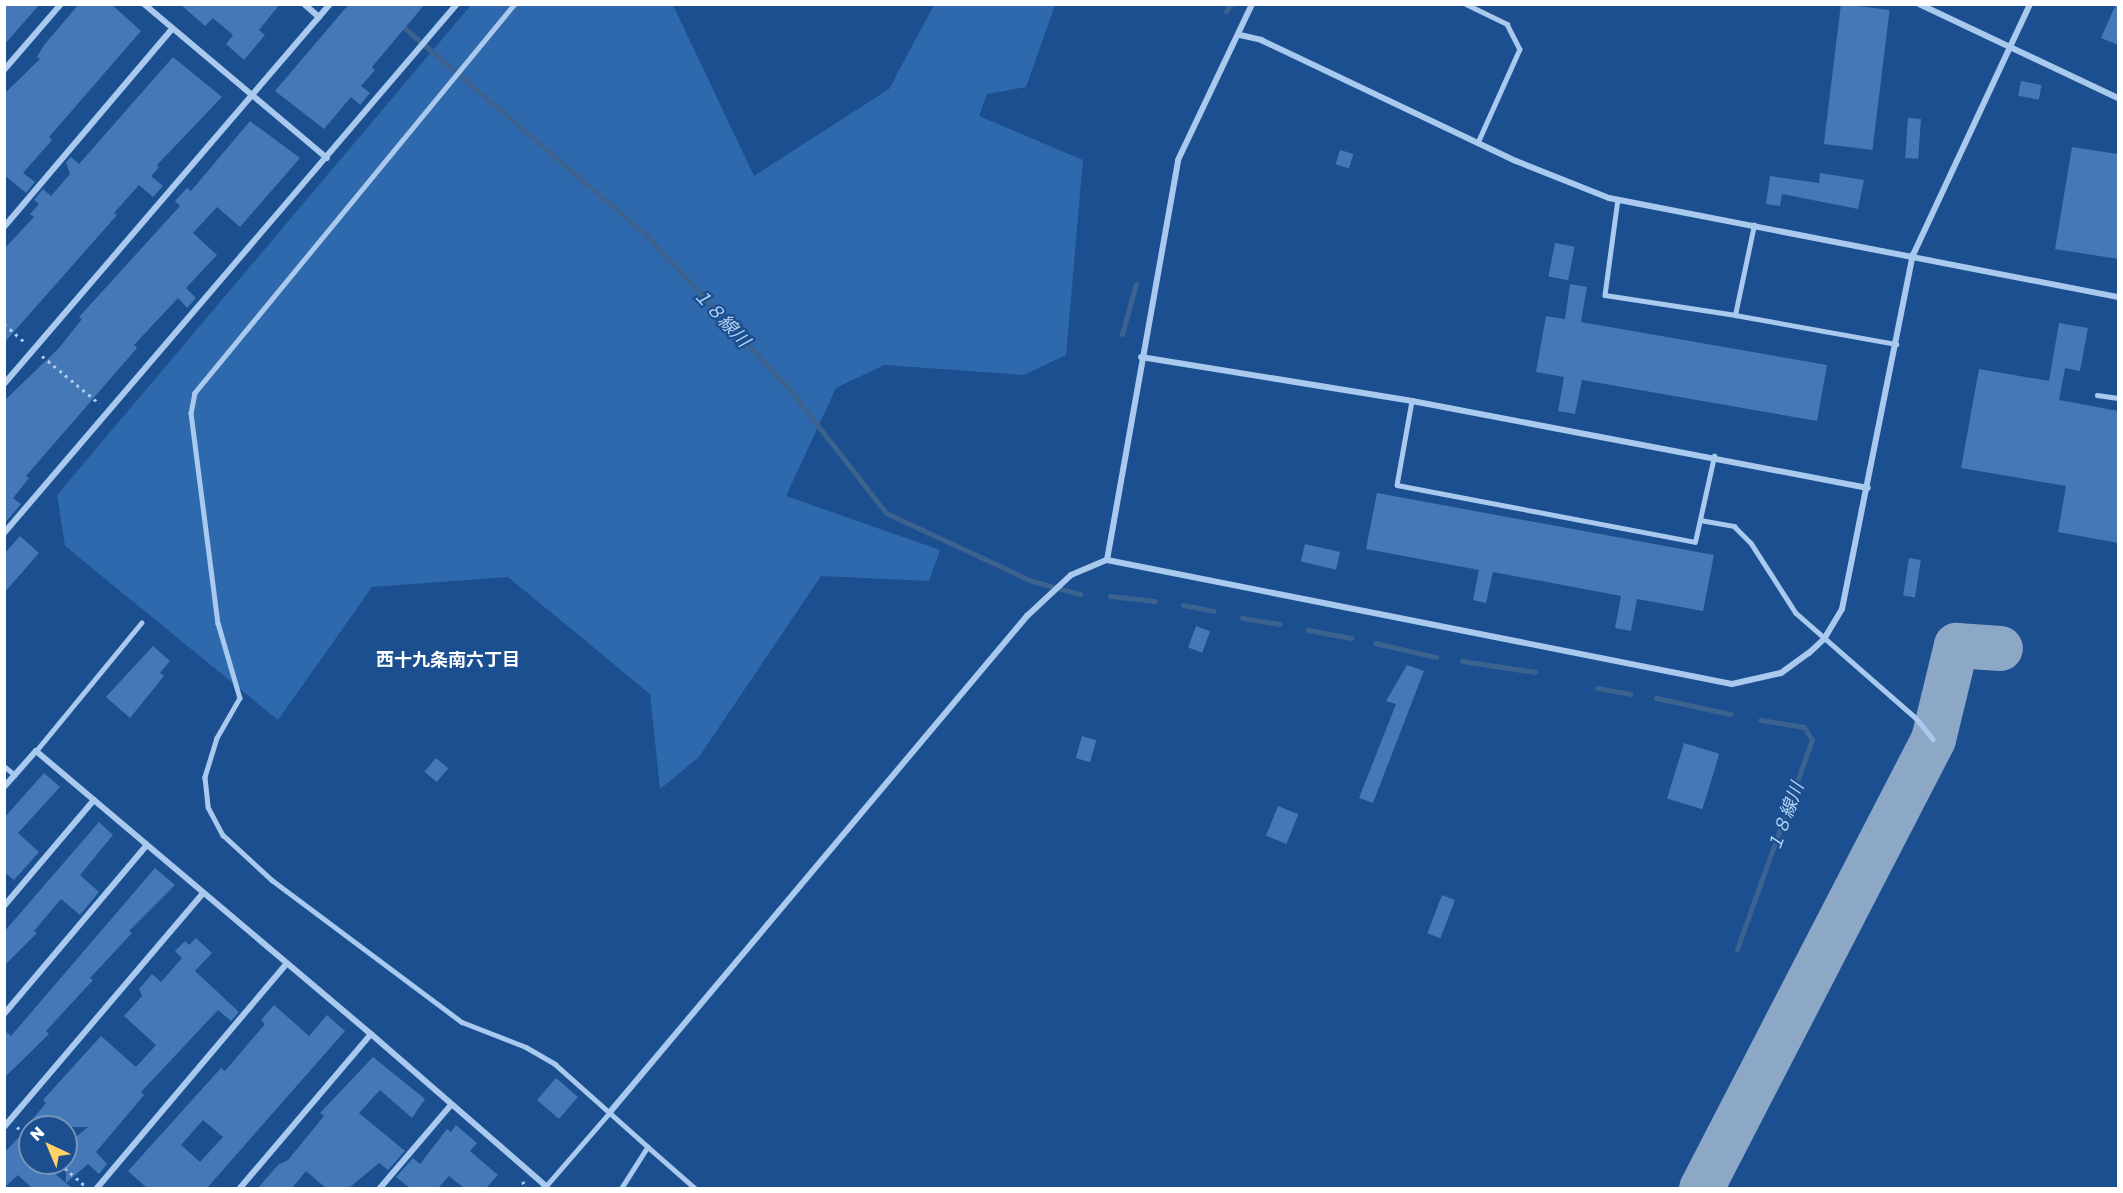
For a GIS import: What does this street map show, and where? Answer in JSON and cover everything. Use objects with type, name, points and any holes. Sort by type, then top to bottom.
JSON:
[{"type":"street","points":[[4,70],[61,4]]},
{"type":"street","points":[[144,4],[327,158]]},
{"type":"street","points":[[304,4],[319,17]]},
{"type":"street","points":[[4,384],[330,4]]},
{"type":"street","points":[[4,533],[457,4]]},
{"type":"street","points":[[1107,560],[1141,357],[1179,160],[1219,67],[1240,35],[1252,4]]},
{"type":"street","points":[[1919,4],[2118,98]]},
{"type":"street","points":[[610,1112],[1027,616],[1071,575],[1107,560],[1732,684],[1781,672],[1824,639],[1842,609],[1913,255],[2030,4]]},
{"type":"street","points":[[4,226],[172,28]]},
{"type":"street","points":[[1240,35],[1261,40],[1478,143],[1618,200],[1913,255],[2118,297]]},
{"type":"street","points":[[1141,357],[1412,401],[1714,456],[1868,488]]},
{"type":"street","points":[[4,787],[36,750],[371,1034],[545,1187]]},
{"type":"street","points":[[4,906],[94,800]]},
{"type":"street","points":[[4,1014],[147,845]]},
{"type":"street","points":[[4,1127],[203,892]]},
{"type":"street","points":[[97,1188],[287,963]]},
{"type":"street","points":[[240,1188],[371,1034]]},
{"type":"street","points":[[380,1188],[451,1105]]},
{"type":"lane","points":[[515,4],[195,393],[191,413],[218,623],[240,698],[217,738],[205,777],[208,807],[223,835],[272,880],[462,1022],[526,1047],[555,1064],[695,1188]]},
{"type":"lane","points":[[1466,4],[1507,24],[1520,49],[1478,143]]},
{"type":"lane","points":[[1618,200],[1605,295],[1735,315],[1896,344]]},
{"type":"lane","points":[[1735,315],[1754,225]]},
{"type":"lane","points":[[2097,395],[2118,398]]},
{"type":"lane","points":[[1412,401],[1397,485],[1695,542],[1714,456]]},
{"type":"lane","points":[[1700,520],[1734,525],[1751,543],[1796,613],[1916,718],[1933,739]]},
{"type":"lane","points":[[36,750],[141,623]]},
{"type":"lane","points":[[4,766],[15,775]]},
{"type":"lane","points":[[545,1187],[610,1112]]},
{"type":"lane","points":[[622,1188],[648,1147]]},
{"type":"path","points":[[4,324],[109,411]]},
{"type":"path","points":[[73,1175],[89,1188]]},
{"type":"shaded area","points":[[471,5],[673,5],[754,176],[889,89],[934,5],[1055,5],[1026,87],[987,94],[979,116],[1083,160],[1066,355],[1024,375],[884,365],[836,388],[786,496],[940,550],[929,581],[821,576],[699,757],[660,789],[650,694],[508,577],[372,587],[278,720],[65,546],[57,495]]},
{"type":"building","points":[[4,4],[40,4],[4,45]]},
{"type":"building","points":[[79,4],[111,4],[141,31],[49,137],[52,140],[23,173],[35,182],[26,193],[4,175],[4,94],[40,59],[37,57],[44,45]]},
{"type":"building","points":[[180,4],[280,4],[259,30],[265,35],[244,60],[226,44],[233,35],[213,18],[205,26]]},
{"type":"building","points":[[349,4],[425,4],[372,67],[375,70],[361,86],[370,93],[360,105],[351,97],[324,129],[275,91]]},
{"type":"building","points":[[1841,4],[1890,10],[1872,150],[1824,144]]},
{"type":"building","points":[[2118,4],[2118,45],[2101,38]]},
{"type":"building","points":[[173,57],[222,97],[157,165],[159,167],[151,176],[163,186],[153,197],[139,185],[114,213],[117,215],[4,343],[4,249],[34,217],[30,214],[39,204],[34,200],[43,189],[51,196],[70,174],[66,162],[71,157],[79,164]]},
{"type":"building","points":[[2021,81],[2042,85],[2039,100],[2018,96]]},
{"type":"building","points":[[1908,118],[1921,119],[1918,159],[1905,158]]},
{"type":"building","points":[[250,121],[300,158],[240,227],[217,207],[193,233],[217,255],[186,288],[196,298],[187,308],[178,298],[134,345],[137,348],[26,476],[29,478],[13,498],[21,504],[4,524],[4,401],[59,348],[82,319],[79,317],[180,206],[175,201],[187,188],[191,191]]},
{"type":"building","points":[[2072,147],[2118,154],[2118,259],[2055,249]]},
{"type":"building","points":[[1340,150],[1353,154],[1349,168],[1336,164]]},
{"type":"building","points":[[1820,173],[1864,180],[1858,209],[1782,194],[1780,206],[1766,204],[1770,176],[1819,183]]},
{"type":"building","points":[[1555,243],[1575,247],[1568,280],[1549,276]]},
{"type":"building","points":[[1570,284],[1587,287],[1581,322],[1827,365],[1817,421],[1582,380],[1575,414],[1558,411],[1564,377],[1536,372],[1546,316],[1565,319]]},
{"type":"building","points":[[2059,323],[2088,328],[2080,371],[2065,368],[2059,400],[2118,411],[2118,543],[2058,532],[2066,486],[1961,468],[1979,369],[2049,381]]},
{"type":"building","points":[[1377,493],[1714,555],[1703,611],[1637,599],[1631,631],[1615,628],[1621,596],[1493,572],[1486,603],[1473,600],[1479,570],[1366,549]]},
{"type":"building","points":[[20,536],[39,553],[4,593],[4,554]]},
{"type":"building","points":[[1305,544],[1340,552],[1336,570],[1301,562]]},
{"type":"building","points":[[1909,558],[1921,560],[1915,597],[1903,596]]},
{"type":"building","points":[[1196,626],[1210,631],[1202,653],[1188,648]]},
{"type":"building","points":[[153,646],[170,661],[160,673],[164,676],[130,718],[106,697]]},
{"type":"building","points":[[1407,665],[1424,671],[1373,803],[1359,798],[1396,704],[1386,701]]},
{"type":"building","points":[[1082,736],[1096,740],[1090,762],[1076,758]]},
{"type":"building","points":[[1684,743],[1719,754],[1702,809],[1667,798]]},
{"type":"building","points":[[436,758],[448,768],[437,782],[424,772]]},
{"type":"building","points":[[44,773],[60,787],[18,833],[39,852],[14,880],[4,872],[4,818]]},
{"type":"building","points":[[1278,806],[1298,814],[1286,844],[1266,836]]},
{"type":"building","points":[[99,822],[113,835],[80,875],[99,892],[80,915],[61,899],[34,931],[37,933],[4,966],[4,932]]},
{"type":"building","points":[[155,868],[175,885],[129,931],[132,933],[90,978],[93,980],[46,1031],[49,1034],[4,1078],[4,1030],[11,1036]]},
{"type":"building","points":[[1442,895],[1455,900],[1440,938],[1427,933]]},
{"type":"building","points":[[196,938],[212,953],[195,971],[239,1012],[231,1021],[218,1010],[141,1092],[144,1095],[96,1152],[107,1164],[99,1174],[88,1164],[78,1173],[78,1135],[88,1127],[78,1127],[78,1115],[36,1115],[46,1103],[43,1100],[101,1036],[136,1067],[156,1045],[124,1016],[142,996],[139,989],[152,974],[161,982],[182,958],[175,951],[185,941],[189,945]]},
{"type":"building","points":[[274,1005],[309,1036],[327,1015],[345,1031],[207,1188],[147,1188],[128,1171],[221,1068],[225,1071],[265,1024],[261,1020]],"holes":[[[203,1120],[223,1137],[200,1162],[181,1145]]]},
{"type":"building","points":[[373,1057],[425,1099],[412,1118],[380,1090],[359,1113],[405,1151],[388,1170],[379,1163],[349,1188],[326,1188],[306,1171],[292,1188],[258,1188],[278,1165],[288,1160],[324,1116],[320,1113]]},
{"type":"building","points":[[556,1078],[578,1097],[559,1119],[537,1100]]},
{"type":"building","points":[[456,1125],[477,1143],[470,1151],[498,1175],[486,1188],[464,1188],[449,1176],[438,1188],[410,1188],[396,1177],[413,1158],[420,1164],[447,1129],[451,1132]]},
{"type":"building","points":[[18,1138],[18,1175],[4,1188],[4,1153]]},
{"type":"building","points":[[18,1175],[56,1175],[72,1188],[32,1188]]},
{"type":"building","points":[[66,1175],[75,1175],[66,1183]]},
{"type":"waterway","points":[[1226,11],[1231,4]]},
{"type":"waterway","name":"１８線川","points":[[401,25],[648,237],[790,390],[886,513],[1032,581],[1080,594]]},
{"type":"waterway","points":[[1122,334],[1136,284]]},
{"type":"waterway","name":"１８線川","points":[[1110,596],[1155,601]]},
{"type":"waterway","name":"１８線川","points":[[1183,605],[1213,611]]},
{"type":"waterway","name":"１８線川","points":[[1242,618],[1280,624]]},
{"type":"waterway","name":"１８線川","points":[[1308,630],[1351,638]]},
{"type":"waterway","name":"１８線川","points":[[1375,643],[1436,657]]},
{"type":"waterway","name":"１８線川","points":[[1462,661],[1535,672]]},
{"type":"waterway","name":"１８線川","points":[[1597,688],[1630,694]]},
{"type":"waterway","name":"１８線川","points":[[1656,698],[1730,714]]},
{"type":"waterway","name":"１８線川","points":[[1737,949],[1812,740],[1804,727],[1761,720]]},
{"type":"taxiway","points":[[1701,1188],[1933,739],[1956,645],[2000,648]]},
{"type":"district","name":"西十九条南六丁目","points":[[448,659]]}]
